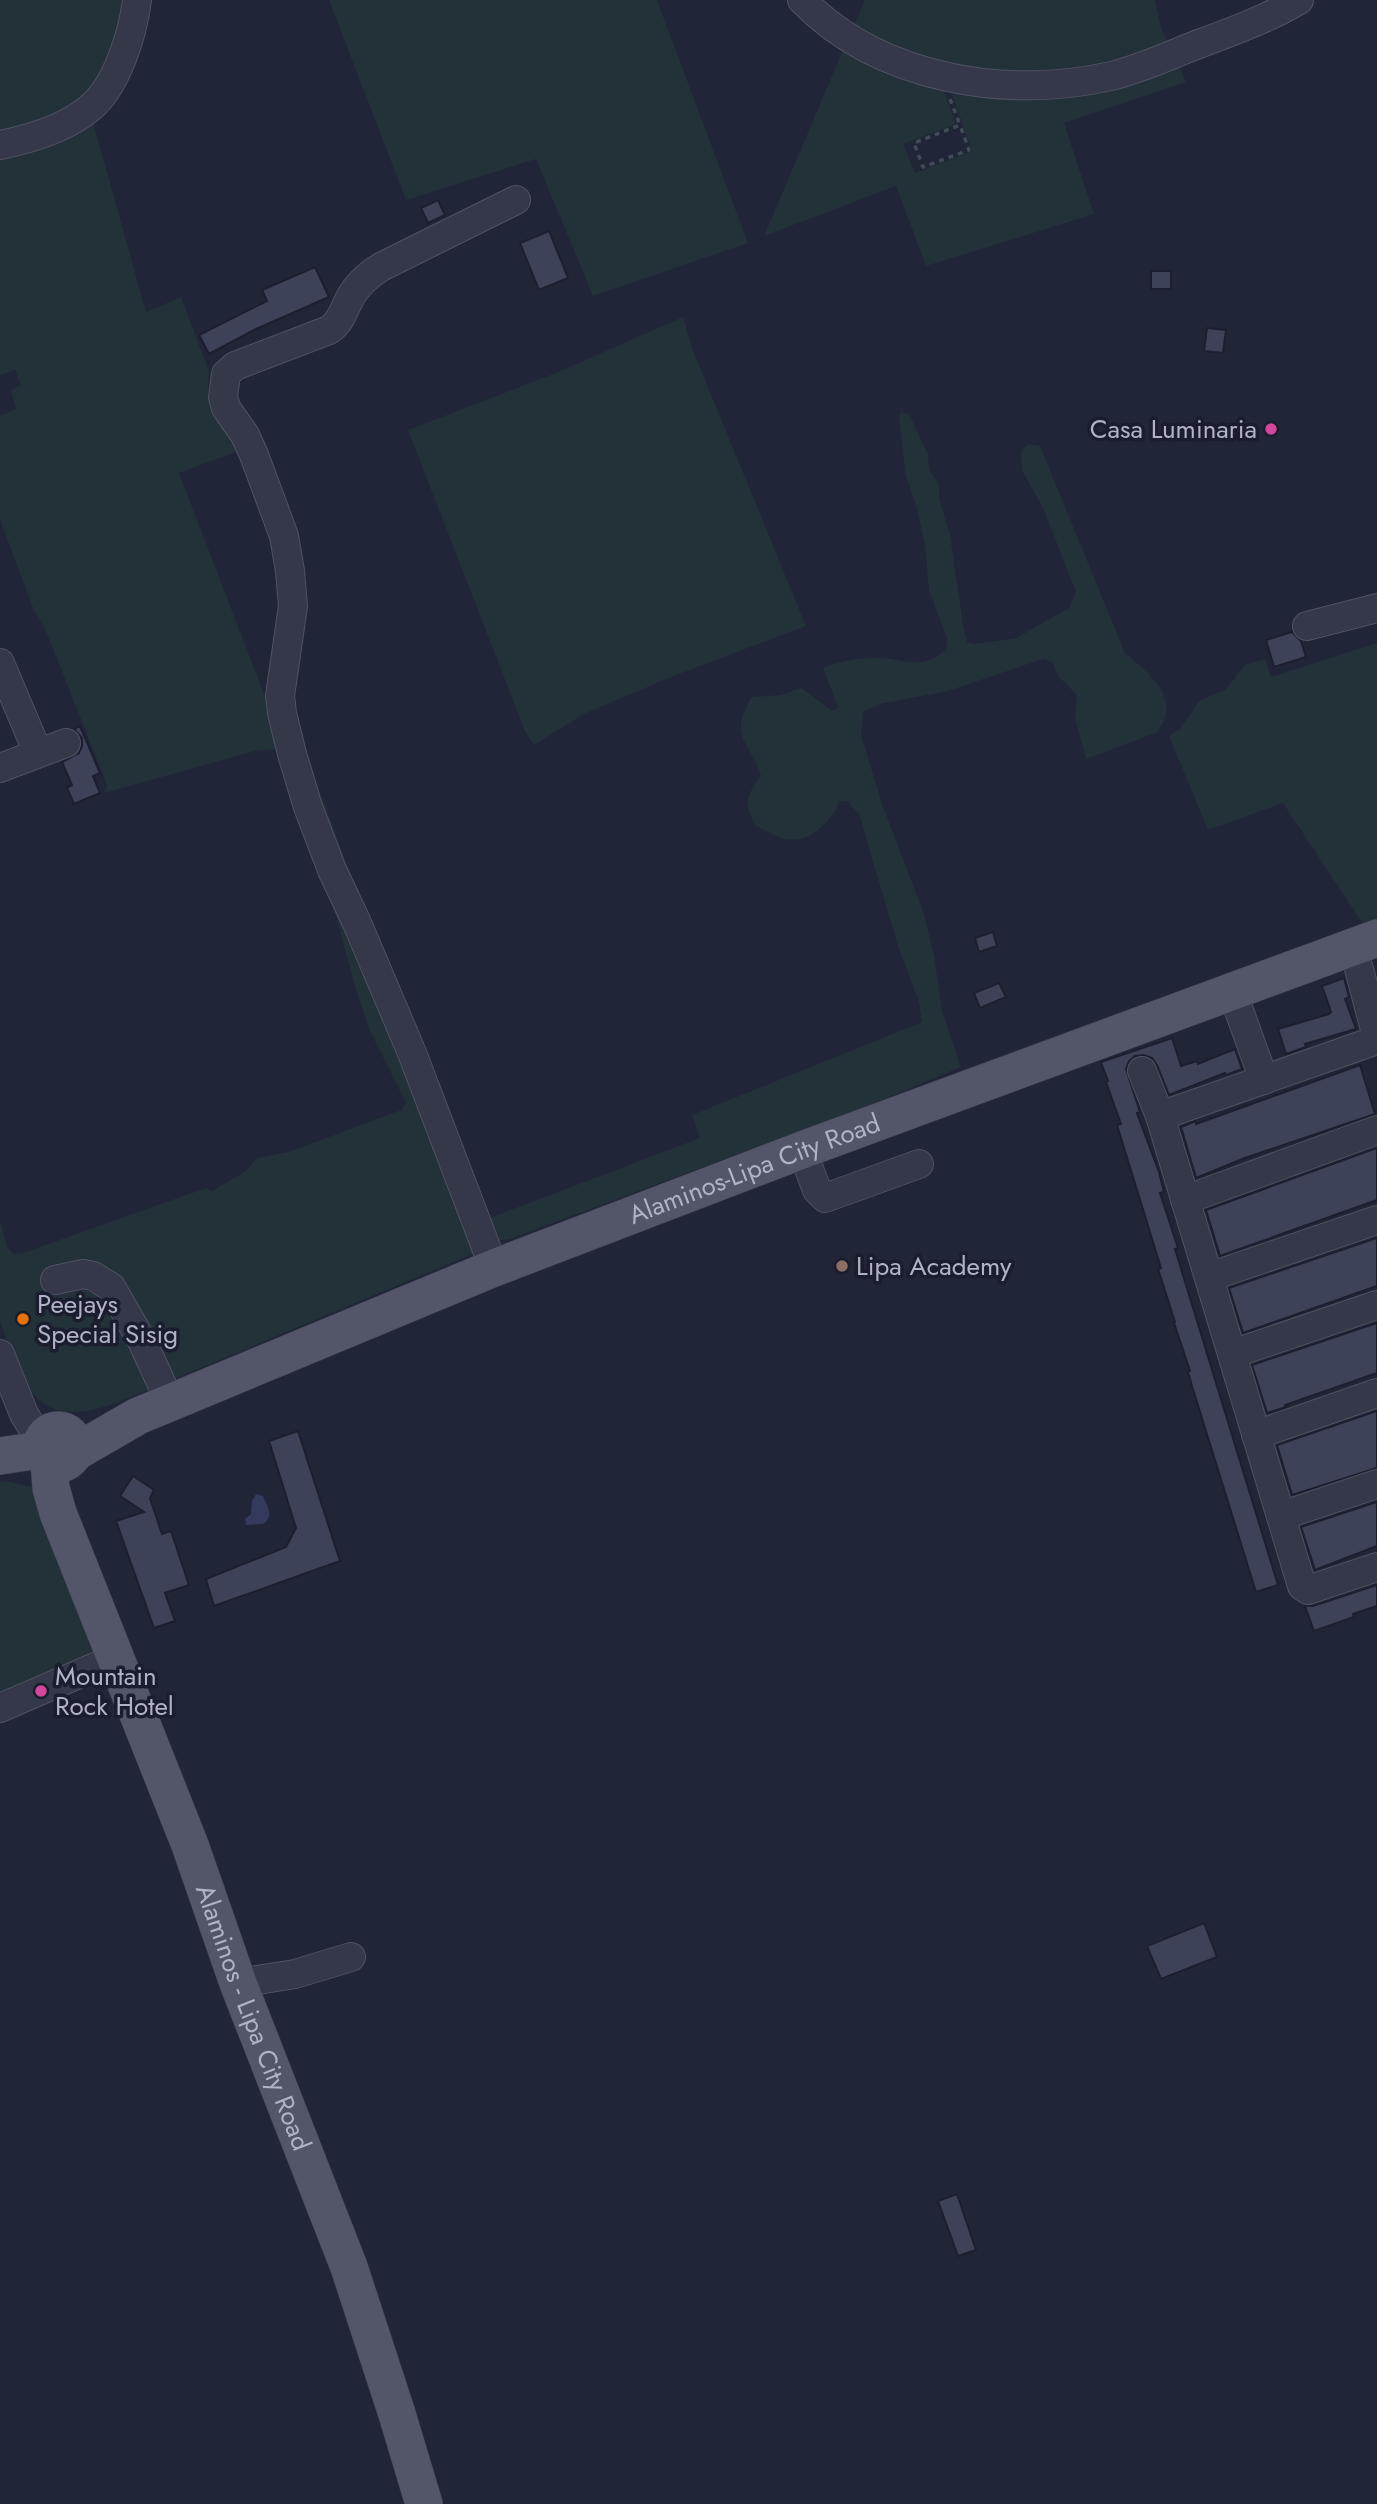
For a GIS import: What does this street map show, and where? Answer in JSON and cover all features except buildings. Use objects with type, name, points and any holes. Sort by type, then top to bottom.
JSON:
[{"type":"main road","name":"Alaminos-Lipa City Road","points":[[0,1456],[56,1447],[494,1268],[802,1150],[1377,938]]},
{"type":"main road","name":"Alaminos - Lipa City Road","points":[[56,1447],[54,1501],[190,1845],[238,1983],[349,2267],[424,2504]]},
{"type":"street","points":[[0,145],[51,130],[94,105],[112,79],[123,56],[137,0]]},
{"type":"street","points":[[802,0],[837,30],[893,61],[949,77],[1018,85],[1096,79],[1114,75],[1227,34],[1299,0]]},
{"type":"street","points":[[494,1268],[412,1053],[332,870],[308,807],[280,705],[293,606],[284,536],[245,435],[226,408],[223,384],[226,374],[235,366],[329,330],[337,324],[350,297],[362,281],[381,267],[516,200]]},
{"type":"street","points":[[1307,626],[1377,608]]},
{"type":"street","points":[[0,663],[38,753]]},
{"type":"street","points":[[0,768],[66,743]]},
{"type":"street","points":[[1160,1116],[1377,1038],[1359,970]]},
{"type":"street","points":[[1232,991],[1264,1080]]},
{"type":"street","points":[[1142,1070],[1160,1116],[1305,1588],[1308,1590],[1377,1567]]},
{"type":"street","points":[[1185,1200],[1377,1130]]},
{"type":"street","points":[[802,1150],[817,1191],[825,1198],[919,1164]]},
{"type":"street","points":[[1209,1277],[1377,1220]]},
{"type":"street","points":[[55,1280],[93,1276],[111,1287],[142,1341],[154,1409]]},
{"type":"street","points":[[1232,1354],[1377,1305]]},
{"type":"street","points":[[0,1354],[16,1393],[40,1413],[56,1447]]},
{"type":"street","points":[[1256,1435],[1377,1393]]},
{"type":"street","points":[[1281,1516],[1377,1484]]},
{"type":"street","points":[[0,1709],[116,1658]]},
{"type":"street","points":[[238,1983],[295,1974],[351,1957]]},
{"type":"path","points":[[949,77],[947,92],[970,150],[923,167],[914,143],[960,125]]},
{"type":"shaded area","points":[[0,0],[143,0],[91,115],[146,312],[181,297],[209,371],[208,392],[211,407],[218,421],[228,430],[238,451],[179,473],[279,733],[307,770],[323,799],[358,896],[487,1219],[700,1138],[692,1115],[922,1022],[919,1002],[898,946],[859,814],[848,802],[840,801],[818,830],[794,840],[781,838],[755,825],[748,799],[761,776],[743,738],[741,721],[752,697],[781,695],[801,688],[833,711],[838,707],[823,668],[849,660],[870,658],[927,661],[946,650],[947,638],[929,590],[925,545],[906,476],[899,418],[901,412],[909,414],[928,454],[929,470],[939,483],[939,498],[950,535],[967,642],[974,644],[1016,638],[1069,608],[1076,592],[1043,508],[1022,470],[1021,450],[1029,444],[1040,446],[1125,653],[1154,680],[1165,698],[1166,707],[1158,732],[1086,759],[1075,718],[1077,695],[1058,676],[1052,662],[1043,659],[948,691],[880,704],[863,712],[861,735],[882,804],[924,914],[934,955],[942,1011],[961,1067],[867,1106],[510,1239],[496,1241],[480,1251],[119,1402],[92,1410],[67,1412],[56,1410],[34,1396],[24,1383],[0,1322],[0,1220],[7,1247],[14,1254],[23,1253],[206,1188],[212,1191],[246,1171],[257,1158],[289,1152],[401,1110],[406,1103],[370,1031],[336,916],[276,749],[255,751],[104,793],[107,785],[46,631],[33,608],[0,520],[0,416],[16,409],[11,390],[21,385],[15,370],[0,375]]},
{"type":"shaded area","points":[[329,0],[657,0],[748,243],[593,296],[536,159],[406,200]]},
{"type":"shaded area","points":[[865,0],[1155,0],[1161,28],[1168,43],[1087,68],[1027,73],[941,63],[915,56],[853,27]]},
{"type":"shaded area","points":[[843,50],[894,76],[944,91],[956,124],[903,144],[915,173],[972,151],[951,92],[1021,99],[1048,98],[1179,66],[1186,82],[1064,123],[1094,214],[926,266],[896,186],[764,236]]},
{"type":"shaded area","points":[[683,317],[692,348],[806,626],[671,677],[586,713],[534,745],[525,731],[408,430],[556,373]]},
{"type":"shaded area","points":[[1377,643],[1377,919],[1363,924],[1283,803],[1208,830],[1169,736],[1180,729],[1199,701],[1226,689],[1245,665],[1265,659],[1271,677]]},
{"type":"shaded area","points":[[0,1482],[32,1487],[37,1494],[92,1652],[90,1656],[0,1696]]},
{"type":"water","points":[[256,1494],[263,1496],[269,1518],[263,1524],[246,1525],[245,1519],[251,1514],[252,1501]]},
{"type":"place","name":"Casa Luminaria","points":[[1271,429]]},
{"type":"place","name":"Lipa Academy","points":[[842,1266]]},
{"type":"place","name":"Peejays Special Sisig","points":[[23,1319]]},
{"type":"place","name":"Mountain Rock Hotel","points":[[41,1691]]}]
